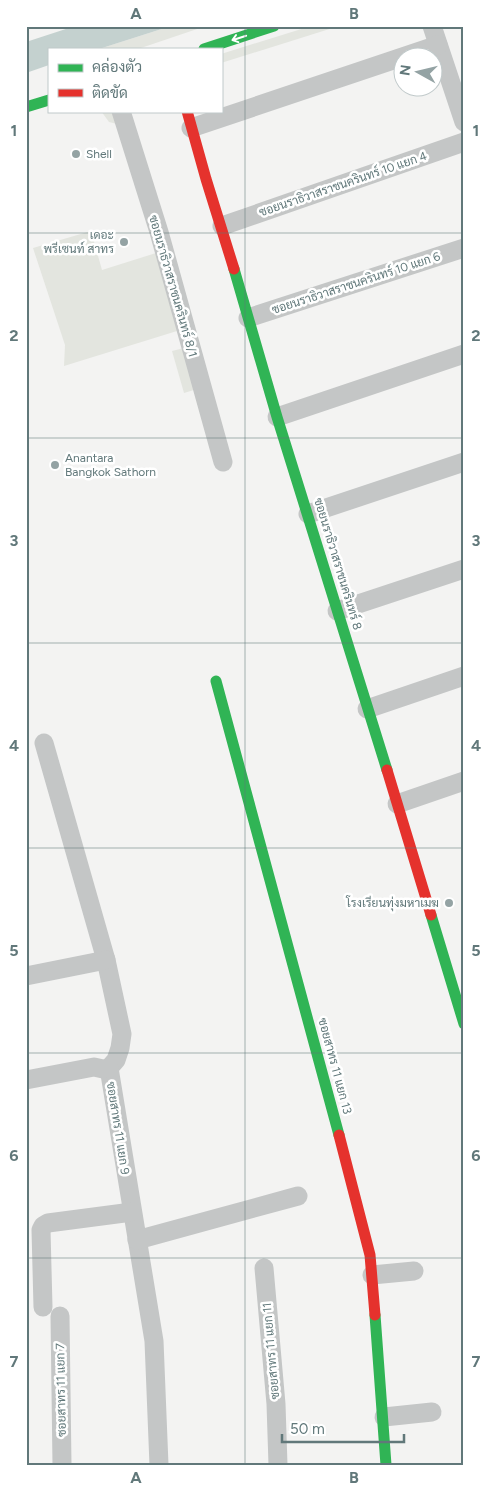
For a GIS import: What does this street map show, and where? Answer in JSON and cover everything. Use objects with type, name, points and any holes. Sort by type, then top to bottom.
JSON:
[{"type":"street","points":[[207,48],[274,26]]},
{"type":"street","points":[[432,26],[464,122]]},
{"type":"street","points":[[222,109],[438,45]]},
{"type":"street","points":[[26,107],[48,100]]},
{"type":"street","name":"ซอยนราธิวาสราชนครินทร์ 8/1","points":[[121,112],[159,232],[223,462]]},
{"type":"street","points":[[189,119],[213,112]]},
{"type":"street","name":"ซอยนราธิวาสราชนครินทร์ 8","points":[[189,119],[277,417],[464,1024]]},
{"type":"street","name":"ซอยนราธิวาสราชนครินทร์ 10 แยก 4","points":[[222,226],[464,142]]},
{"type":"street","name":"ซอยนราธิวาสราชนครินทร์ 10 แยก 6","points":[[248,318],[464,248]]},
{"type":"street","points":[[277,417],[464,354]]},
{"type":"street","points":[[308,514],[464,462]]},
{"type":"street","points":[[337,611],[464,569]]},
{"type":"street","points":[[367,709],[464,676]]},
{"type":"street","name":"ซอยสาทร 11 แยก 13","points":[[216,681],[369,1249],[384,1417],[386,1465]]},
{"type":"street","name":"ซอยสาทร 11 แยก 9","points":[[44,743],[106,960],[122,1034],[116,1060],[108,1068],[154,1341],[159,1465]]},
{"type":"street","points":[[397,804],[464,781]]},
{"type":"street","points":[[26,976],[106,960]]},
{"type":"street","points":[[26,1080],[94,1067],[108,1068]]},
{"type":"street","points":[[137,1240],[298,1196]]},
{"type":"street","name":"ซอยสาทร 11 แยก 7","points":[[62,1465],[51,1311],[41,1230],[43,1226],[48,1224],[132,1212]]},
{"type":"street","name":"ซอยสาทร 11 แยก 11","points":[[264,1268],[276,1404],[278,1465]]},
{"type":"street","points":[[372,1275],[414,1271]]},
{"type":"street","points":[[384,1417],[432,1412]]},
{"type":"shaded area","points":[[75,26],[171,26],[102,48],[48,48],[48,65],[26,73],[26,42]]},
{"type":"shaded area","points":[[171,26],[206,26],[141,48],[102,48]]},
{"type":"shaded area","points":[[311,26],[339,26],[222,63],[222,54]]},
{"type":"shaded area","points":[[102,112],[114,112],[117,124],[109,122]]},
{"type":"shaded area","points":[[91,231],[102,270],[156,253],[177,331],[64,366],[65,345],[33,248]]},
{"type":"shaded area","points":[[184,348],[197,389],[184,393],[172,351]]},
{"type":"traffic: fast","points":[[207,48],[274,26]]},
{"type":"traffic: fast","points":[[26,107],[48,100]]},
{"type":"traffic: fast","points":[[234,269],[277,417],[387,770]]},
{"type":"traffic: fast","points":[[216,681],[339,1135]]},
{"type":"traffic: fast","points":[[431,915],[464,1024]]},
{"type":"traffic: fast","points":[[375,1315],[386,1465]]},
{"type":"traffic: jam","points":[[187,112],[234,269]]},
{"type":"traffic: jam","points":[[387,770],[431,915]]},
{"type":"traffic: jam","points":[[339,1135],[370,1255],[375,1315]]},
{"type":"place","name":"Shell","points":[[76,154]]},
{"type":"place","name":"เดอะ พรีเซนท์ สาทร","points":[[124,242]]},
{"type":"place","name":"Anantara Bangkok Sathorn","points":[[55,465]]},
{"type":"place","name":"โรงเรียนทุ่งมหาเมฆ","points":[[449,903]]}]
